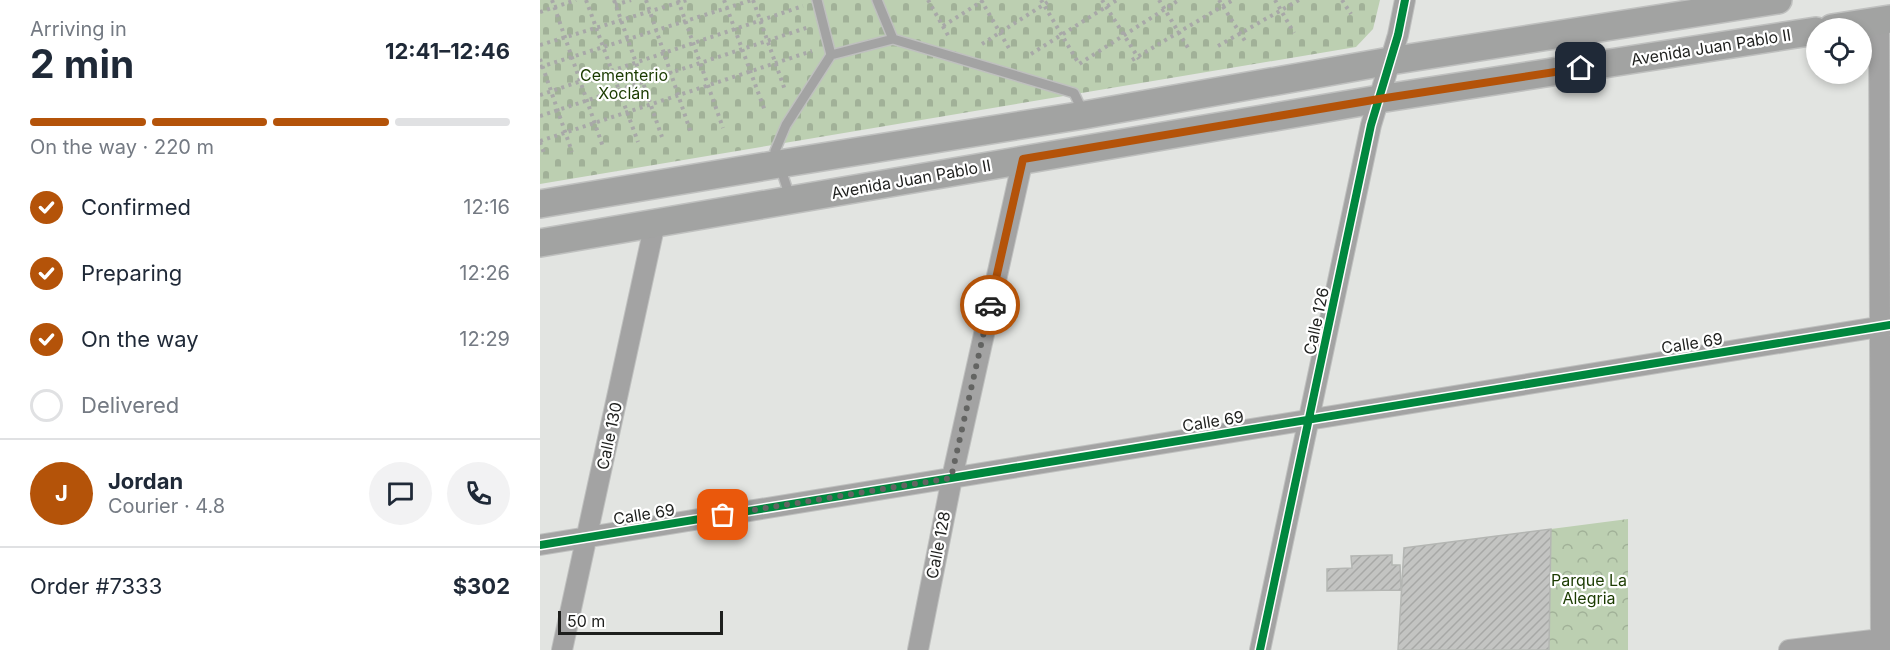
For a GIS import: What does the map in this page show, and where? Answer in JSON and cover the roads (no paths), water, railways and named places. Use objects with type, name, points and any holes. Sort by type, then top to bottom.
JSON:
[{"type":"main road","points":[[540,204],[1084,115],[1390,61],[1778,0]]},
{"type":"main road","name":"Avenida Juan Pablo II","points":[[540,243],[1379,99],[1806,33]]},
{"type":"street","name":"Calle 126","points":[[1260,650],[1371,126],[1405,0]]},
{"type":"street","points":[[1789,650],[1884,643],[1885,20]]},
{"type":"street","name":"Calle 128","points":[[918,650],[951,478],[1023,159]]},
{"type":"street","name":"Calle 130","points":[[562,650],[656,223]]},
{"type":"street","name":"Calle 69","points":[[540,545],[1886,326]]},
{"type":"lane","points":[[817,0],[831,55]]},
{"type":"lane","points":[[877,0],[893,39]]},
{"type":"lane","points":[[791,199],[776,150],[786,125],[831,55],[893,39],[1074,93],[1084,115]]},
{"type":"park label","name":"Cementerio Xoclán","points":[[624,84]]},
{"type":"park label","name":"Parque La Alegria","points":[[1589,589]]}]
